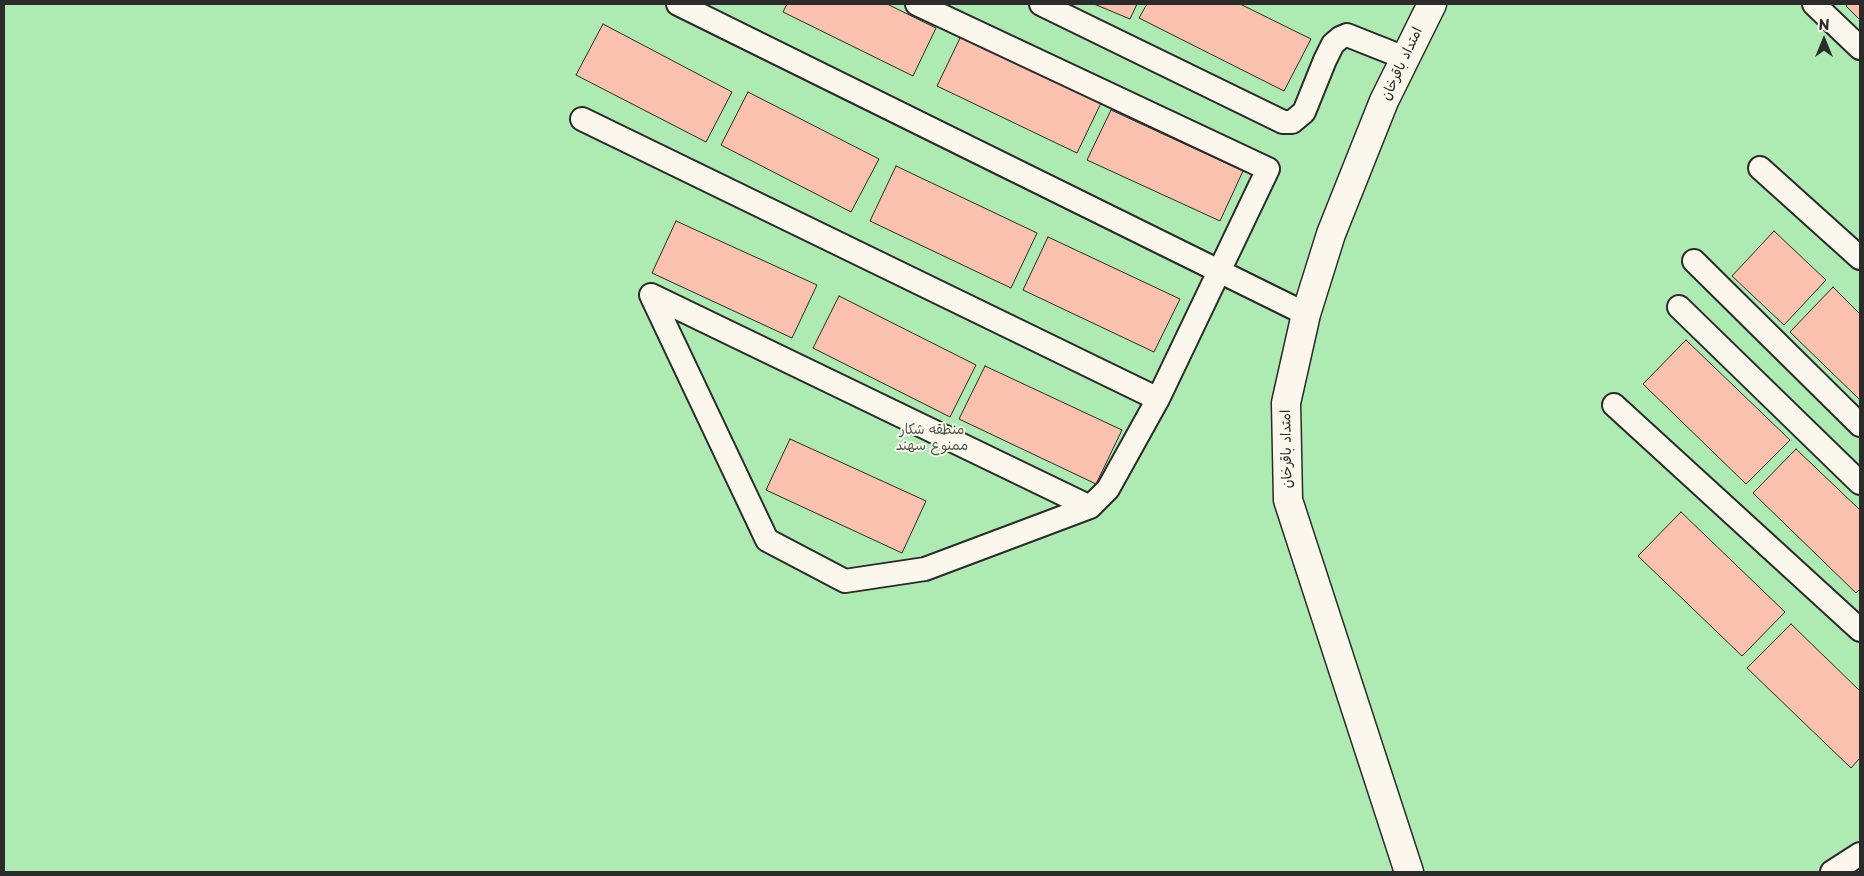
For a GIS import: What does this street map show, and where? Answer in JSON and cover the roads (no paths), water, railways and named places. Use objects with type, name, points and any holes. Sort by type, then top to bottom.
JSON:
[{"type":"main road","name":"امتداد باقرخان","points":[[1409,872],[1288,500],[1286,402],[1306,314],[1331,234],[1384,101],[1431,4]]},
{"type":"street","points":[[678,4],[1306,314]]},
{"type":"street","points":[[917,4],[1268,169],[1158,399],[1108,489],[1090,507],[925,569],[846,580],[767,540],[651,295],[1090,507]]},
{"type":"street","points":[[1041,4],[1283,122],[1292,122],[1304,112],[1325,60],[1333,44],[1340,38],[1347,35],[1405,58]]},
{"type":"street","points":[[1814,4],[1860,48]]},
{"type":"street","points":[[582,119],[1158,399]]},
{"type":"street","points":[[1760,168],[1860,258]]},
{"type":"street","points":[[1694,261],[1860,425]]},
{"type":"street","points":[[1679,307],[1860,482]]},
{"type":"street","points":[[1614,405],[1860,630]]},
{"type":"street","points":[[1832,872],[1860,854]]},
{"type":"park label","name":"منطقه شکار ممنوع سهند","points":[[932,438]]}]
